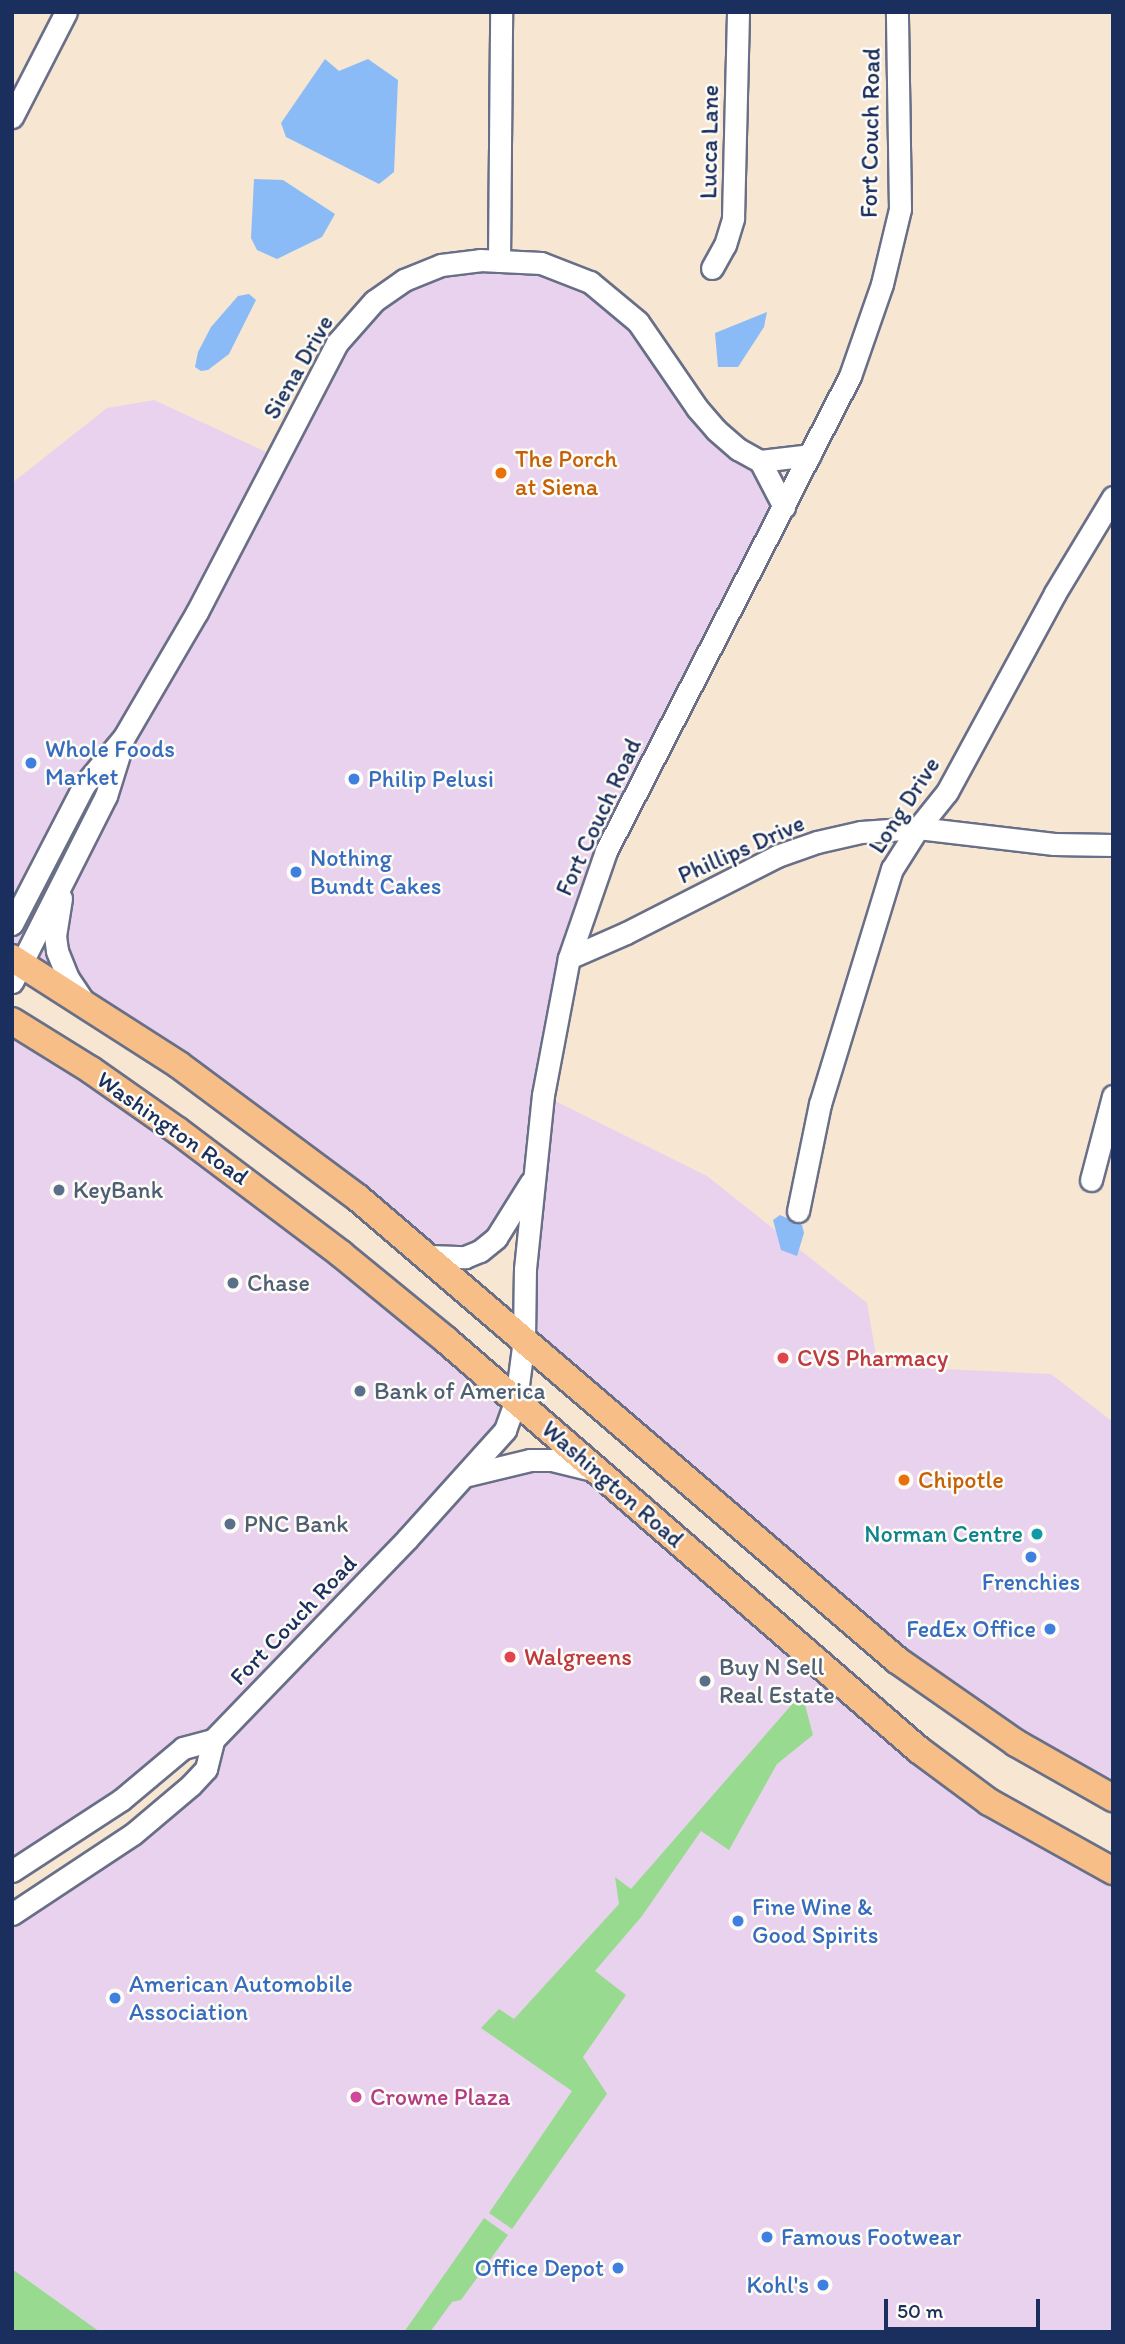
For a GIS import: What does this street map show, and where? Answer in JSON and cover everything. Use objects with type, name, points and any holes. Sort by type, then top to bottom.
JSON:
[{"type":"main road","points":[[15,968],[86,1004],[268,1128],[429,1256],[897,1660],[1016,1743],[1113,1798]]},
{"type":"main road","name":"Washington Road","points":[[12,1021],[91,1070],[254,1186],[516,1399],[919,1750],[989,1802],[1113,1871]]},
{"type":"street","points":[[12,117],[66,12]]},
{"type":"street","points":[[499,261],[501,12]]},
{"type":"street","name":"Lucca Lane","points":[[712,268],[725,245],[733,218],[738,12]]},
{"type":"street","name":"Fort Couch Road","points":[[12,1914],[96,1860],[162,1810],[206,1769],[213,1740],[466,1476],[505,1430],[516,1399],[524,1339],[525,1269],[543,1095],[569,958],[606,851],[850,376],[882,284],[900,209],[897,12]]},
{"type":"street","name":"Siena Drive","points":[[12,924],[85,785],[124,737],[197,612],[328,357],[347,329],[388,290],[423,271],[460,261],[541,263],[559,269],[607,295],[638,322],[697,408],[716,430],[737,449],[760,461]]},
{"type":"street","points":[[784,507],[760,461],[810,455]]},
{"type":"street","name":"Long Drive","points":[[798,1210],[820,1104],[892,869],[918,828],[947,792],[1055,593],[1113,497]]},
{"type":"street","name":"Siena Drive","points":[[15,968],[106,796],[124,737]]},
{"type":"street","name":"Phillips Drive","points":[[569,958],[626,933],[777,856],[817,842],[861,832],[918,828],[1054,844],[1113,845]]},
{"type":"street","points":[[12,894],[48,855]]},
{"type":"street","points":[[65,876],[55,936],[57,951],[68,978],[86,1004]]},
{"type":"street","points":[[1091,1180],[1113,1096]]},
{"type":"street","points":[[429,1256],[465,1257],[480,1251],[496,1238],[534,1177]]},
{"type":"street","points":[[466,1476],[530,1460],[552,1460],[596,1470]]},
{"type":"street","name":"Fort Couch Road","points":[[12,1871],[121,1800],[183,1748],[213,1740]]},
{"type":"shaded area","points":[[480,260],[590,282],[738,449],[784,507],[606,851],[543,1095],[707,1176],[867,1303],[878,1366],[1051,1374],[1113,1422],[1113,1798],[1016,1743],[524,1339],[534,1179],[496,1238],[449,1258],[12,958],[12,483],[107,408],[154,400],[277,457],[374,301]]},
{"type":"shaded area","points":[[12,1021],[516,1400],[467,1475],[569,1463],[919,1750],[1113,1871],[1113,2332],[12,2332],[12,1914],[191,1785],[213,1741],[12,1871]]},
{"type":"green space","points":[[804,1701],[813,1735],[777,1764],[729,1850],[701,1831],[642,1916],[595,1971],[626,1995],[583,2057],[607,2094],[512,2229],[489,2213],[572,2091],[481,2028],[499,2009],[514,2019],[619,1904],[615,1877],[631,1889],[794,1702]]},
{"type":"green space","points":[[484,2218],[508,2235],[461,2300],[452,2302],[430,2332],[404,2332]]},
{"type":"green space","points":[[12,2269],[100,2332],[12,2332]]},
{"type":"water","points":[[325,59],[339,71],[368,59],[398,80],[394,172],[379,184],[286,137],[281,123]]},
{"type":"water","points":[[254,179],[283,180],[335,214],[322,237],[277,259],[257,250],[251,238]]},
{"type":"water","points":[[249,294],[256,300],[229,354],[208,370],[201,371],[195,367],[198,352],[211,327],[238,296]]},
{"type":"water","points":[[767,312],[764,327],[738,367],[718,367],[715,333]]},
{"type":"water","points":[[780,1215],[802,1225],[804,1233],[797,1256],[781,1250],[773,1220]]},
{"type":"place","name":"The Porch at Siena","points":[[501,473]]},
{"type":"place","name":"Whole Foods Market","points":[[31,763]]},
{"type":"place","name":"Philip Pelusi","points":[[354,779]]},
{"type":"place","name":"Nothing Bundt Cakes","points":[[296,872]]},
{"type":"place","name":"KeyBank","points":[[59,1190]]},
{"type":"place","name":"Chase","points":[[233,1283]]},
{"type":"place","name":"CVS Pharmacy","points":[[783,1358]]},
{"type":"place","name":"Bank of America","points":[[360,1391]]},
{"type":"place","name":"Chipotle","points":[[904,1480]]},
{"type":"place","name":"PNC Bank","points":[[230,1524]]},
{"type":"place","name":"Norman Centre","points":[[1037,1534]]},
{"type":"place","name":"Frenchies","points":[[1031,1557]]},
{"type":"place","name":"FedEx Office","points":[[1050,1629]]},
{"type":"place","name":"Walgreens","points":[[510,1657]]},
{"type":"place","name":"Buy N Sell Real Estate","points":[[705,1681]]},
{"type":"place","name":"Fine Wine & Good Spirits","points":[[738,1921]]},
{"type":"place","name":"American Automobile Association","points":[[115,1998]]},
{"type":"place","name":"Crowne Plaza","points":[[356,2097]]},
{"type":"place","name":"Famous Footwear","points":[[767,2237]]},
{"type":"place","name":"Office Depot","points":[[618,2268]]},
{"type":"place","name":"Kohl's","points":[[823,2285]]}]
